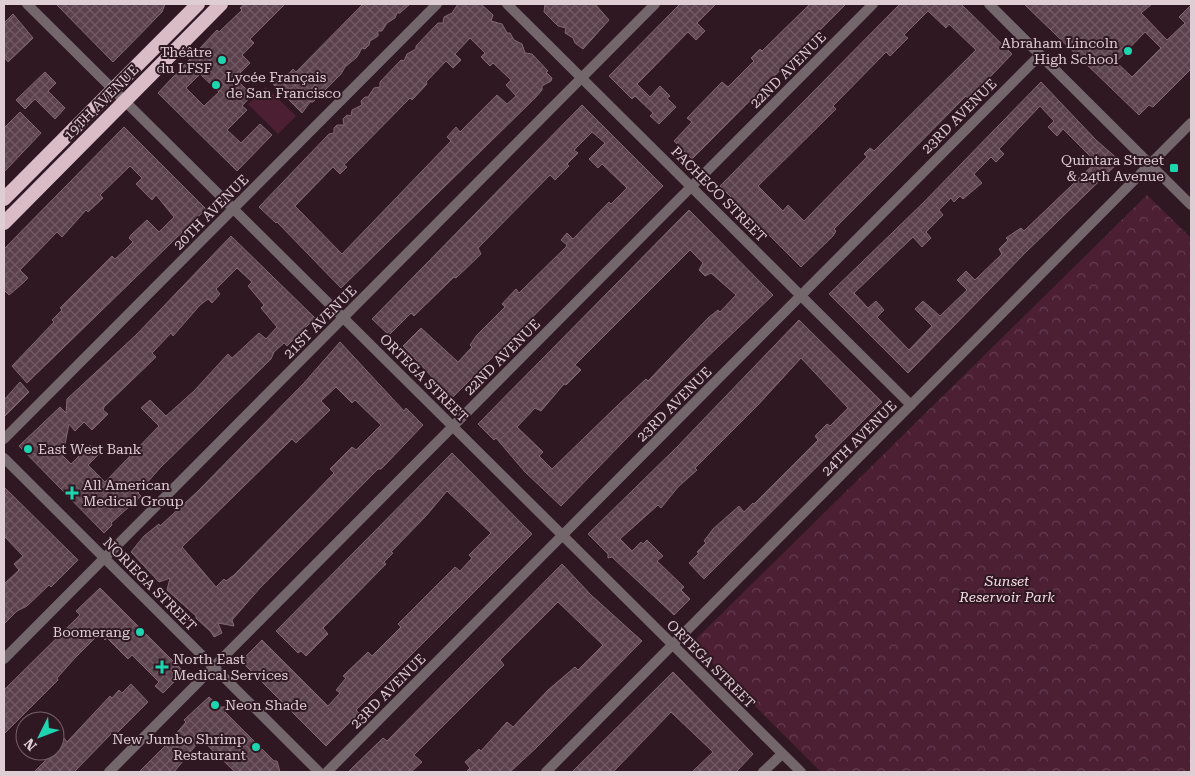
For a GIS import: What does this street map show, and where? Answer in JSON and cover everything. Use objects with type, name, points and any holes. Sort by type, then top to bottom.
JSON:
[{"type":"highway","name":"19TH AVENUE","points":[[4,198],[198,4]]},
{"type":"highway","name":"19TH AVENUE","points":[[4,223],[221,4]]},
{"type":"street","name":"ORTEGA STREET","points":[[27,4],[801,772]]},
{"type":"street","name":"20TH AVENUE","points":[[4,440],[437,4]]},
{"type":"street","name":"PACHECO STREET","points":[[507,4],[911,405]]},
{"type":"street","name":"21ST AVENUE","points":[[4,659],[655,4]]},
{"type":"street","name":"22ND AVENUE","points":[[109,772],[873,4]]},
{"type":"street","points":[[989,4],[1191,205]]},
{"type":"street","name":"23RD AVENUE","points":[[327,772],[1040,55]]},
{"type":"street","name":"24TH AVENUE","points":[[546,772],[1191,122]]},
{"type":"street","name":"NORIEGA STREET","points":[[4,458],[319,772]]},
{"type":"street","points":[[763,772],[782,754]]},
{"type":"green space","points":[[266,87],[296,116],[278,134],[248,104]]},
{"type":"green space","name":"Sunset Reservoir Park","points":[[1147,195],[1191,238],[1191,772],[821,772],[692,643]]},
{"type":"building","points":[[56,4],[165,4],[162,12],[113,62]]},
{"type":"building","points":[[245,4],[285,4],[250,39],[254,43],[242,55],[250,63],[235,78],[252,95],[242,106],[247,110],[227,130],[241,143],[260,124],[272,135],[237,171],[158,93],[217,30],[219,32],[242,10],[240,8]],"holes":[[[200,74],[219,92],[204,106],[186,88]]]},
{"type":"building","points":[[363,4],[410,4],[400,13],[397,13],[395,18],[387,23],[382,31],[378,31],[378,36],[370,41],[365,49],[362,48],[357,57],[345,67],[341,74],[313,102],[310,102],[302,113],[273,84],[280,77],[283,80],[293,69],[296,72]]},
{"type":"building","points":[[458,4],[481,4],[493,15],[491,21],[502,24],[514,40],[522,44],[525,53],[532,54],[548,71],[546,72],[552,78],[551,81],[542,86],[542,90],[535,98],[341,288],[277,222],[259,207],[329,134],[334,133],[334,128],[337,125],[344,125],[343,119],[347,115],[351,116],[352,110],[362,105],[361,101],[368,97],[374,88],[380,87],[380,82],[401,60],[404,61],[407,54],[416,49],[416,46],[438,23],[443,23],[444,17],[452,13]],"holes":[[[470,38],[485,53],[481,57],[490,66],[493,63],[511,80],[506,85],[516,96],[507,104],[497,95],[460,132],[456,127],[447,137],[451,141],[342,254],[295,206],[333,167],[340,174],[347,167],[344,165],[410,98],[412,100],[446,61],[453,68],[461,60],[455,54]]]},
{"type":"building","points":[[545,4],[595,4],[609,20],[583,49],[575,43],[573,38],[565,33],[566,28],[558,26],[544,12]]},
{"type":"building","points":[[680,4],[716,4],[697,23],[705,31],[696,40],[688,32],[637,84],[650,97],[660,86],[670,96],[667,98],[676,107],[659,124],[650,116],[653,113],[635,96],[632,99],[609,76]]},
{"type":"building","points":[[810,4],[846,4],[692,159],[674,141],[692,122],[687,118],[722,82],[728,87],[754,61],[751,58],[760,49],[762,51]]},
{"type":"building","points":[[900,4],[961,4],[1012,54],[969,99],[966,96],[834,229],[836,231],[833,236],[801,267],[720,186]],"holes":[[[928,11],[946,28],[949,24],[976,50],[874,151],[870,148],[864,154],[867,157],[804,221],[788,205],[783,211],[758,186],[836,109],[833,106],[886,52],[890,56],[908,38],[904,35]]]},
{"type":"building","name":"Abraham Lincoln High School","points":[[1024,4],[1152,4],[1141,13],[1167,40],[1185,23],[1179,17],[1191,5],[1191,69],[1153,107],[1149,105],[1139,115]],"holes":[[[1145,32],[1161,48],[1132,77],[1116,62]]]},
{"type":"building","points":[[13,14],[33,38],[8,62],[4,57],[4,23]]},
{"type":"building","points":[[45,72],[56,83],[48,91],[65,108],[55,119],[35,99],[25,109],[16,100]]},
{"type":"building","points":[[1041,82],[1096,140],[1120,161],[1026,252],[908,373],[829,294],[923,203]],"holes":[[[1040,106],[1054,121],[1048,127],[1057,136],[1063,129],[1096,162],[1024,231],[1021,228],[1006,238],[1008,240],[999,249],[1002,254],[975,280],[966,271],[957,280],[967,290],[940,316],[923,301],[915,309],[932,326],[909,350],[877,317],[884,310],[876,301],[868,308],[854,293],[913,237],[922,247],[931,238],[926,232],[943,215],[939,210],[951,198],[954,202],[960,196],[963,199],[982,183],[974,174],[991,157],[996,162],[1004,154],[999,149]]]},
{"type":"building","points":[[582,105],[663,186],[452,398],[403,346],[421,328],[458,362],[472,347],[470,345],[477,335],[505,307],[502,304],[516,289],[519,293],[566,247],[567,245],[561,240],[567,233],[573,239],[609,202],[611,204],[627,188],[602,164],[598,168],[589,159],[605,143],[592,132],[574,150],[578,153],[567,164],[569,166],[555,180],[550,175],[478,248],[481,254],[414,316],[411,313],[389,335],[372,319]]},
{"type":"building","points":[[20,112],[41,133],[4,172],[4,128]]},
{"type":"building","points":[[124,127],[206,209],[27,383],[12,366],[54,322],[52,320],[62,310],[60,308],[112,256],[115,259],[133,242],[129,238],[147,220],[159,232],[174,217],[156,195],[152,200],[136,184],[142,178],[130,166],[100,195],[103,198],[88,212],[86,210],[62,237],[57,232],[20,270],[28,278],[23,283],[9,295],[4,290],[4,249]]},
{"type":"building","points":[[689,210],[773,295],[684,379],[561,506],[525,472],[496,438],[494,440],[478,424]],"holes":[[[690,250],[703,263],[699,270],[705,276],[711,273],[736,295],[720,312],[718,310],[708,318],[648,381],[646,379],[552,469],[539,456],[543,452],[517,427],[535,408],[541,411],[564,384],[566,385],[581,370],[575,365]]]},
{"type":"building","points":[[231,236],[315,318],[287,346],[284,343],[274,352],[271,359],[160,468],[138,493],[141,496],[111,523],[112,525],[104,533],[19,446],[60,407],[66,413],[67,399],[136,335]],"holes":[[[237,268],[252,282],[248,286],[264,305],[261,308],[277,327],[266,339],[259,333],[232,358],[228,354],[194,391],[166,416],[150,400],[141,408],[159,426],[105,482],[88,465],[99,454],[90,445],[71,464],[58,451],[65,444],[69,424],[75,431],[84,422],[92,430],[108,414],[103,410],[104,407],[156,357],[152,353],[171,333],[173,336],[200,305],[208,299],[212,303],[220,294],[216,289]]]},
{"type":"building","points":[[799,320],[882,402],[704,579],[689,563],[699,553],[697,552],[706,543],[704,541],[713,529],[739,506],[744,512],[754,504],[818,440],[815,436],[827,424],[830,426],[848,408],[801,358],[758,405],[695,468],[697,470],[678,487],[661,508],[658,505],[620,539],[632,551],[641,542],[643,544],[647,540],[663,556],[657,561],[684,587],[681,590],[690,599],[674,615],[612,557],[608,558],[608,554],[588,534],[677,447]]},
{"type":"building","points":[[340,342],[404,411],[406,408],[423,425],[260,588],[232,620],[234,626],[218,623],[222,633],[214,637],[196,616],[167,590],[170,578],[159,582],[131,552],[144,536],[159,524],[160,526],[197,492],[304,383]],"holes":[[[336,387],[352,403],[355,400],[381,425],[356,450],[352,447],[330,469],[334,473],[308,500],[234,575],[226,581],[224,579],[216,587],[182,547],[292,439],[296,443],[330,410],[321,401]]]},
{"type":"building","points":[[20,382],[29,392],[4,417],[4,400]]},
{"type":"building","points":[[452,453],[532,534],[356,710],[359,713],[326,746],[241,661],[262,640],[328,706],[340,693],[336,690],[346,678],[343,676],[368,652],[372,656],[401,627],[398,624],[455,567],[460,571],[472,558],[469,555],[491,533],[447,491],[391,552],[393,553],[384,562],[386,564],[323,628],[328,634],[306,656],[301,651],[298,653],[276,631]]},
{"type":"building","points":[[4,487],[78,560],[51,587],[49,585],[4,624],[4,584],[19,570],[14,564],[23,556],[4,536]]},
{"type":"building","points":[[562,564],[591,595],[642,641],[536,748],[510,772],[466,772],[470,768],[465,762],[479,749],[481,751],[507,722],[513,727],[548,690],[575,667],[578,670],[603,645],[558,602],[500,660],[504,665],[414,755],[422,762],[411,772],[348,772],[383,738],[387,741]]},
{"type":"building","points":[[100,588],[184,672],[163,693],[155,686],[159,682],[132,655],[128,659],[107,638],[105,640],[99,634],[27,711],[15,711],[15,723],[4,734],[4,690],[80,615],[76,611]]},
{"type":"building","points":[[673,672],[753,754],[736,772],[692,772],[713,752],[671,712],[613,772],[572,772]]},
{"type":"building","points":[[131,684],[148,702],[114,736],[112,733],[74,772],[34,772],[45,761],[65,761],[65,739],[67,742],[110,696],[112,698],[119,690],[122,693]]},
{"type":"building","points":[[209,697],[220,707],[225,707],[225,712],[274,761],[277,761],[280,772],[235,772],[201,739],[174,772],[139,772],[169,742],[186,722],[184,720]]},
{"type":"place","name":"Abraham Lincoln High School","points":[[1128,51]]},
{"type":"place","name":"Théâtre du LFSF","points":[[222,60]]},
{"type":"place","name":"Lycée Français de San Francisco","points":[[216,85]]},
{"type":"place","name":"Quintara Street & 24th Avenue","points":[[1174,168]]},
{"type":"place","name":"East West Bank","points":[[28,449]]},
{"type":"place","name":"All American Medical Group","points":[[72,493]]},
{"type":"place","name":"Boomerang","points":[[140,632]]},
{"type":"place","name":"North East Medical Services","points":[[162,667]]},
{"type":"place","name":"Neon Shade","points":[[215,705]]},
{"type":"place","name":"New Jumbo Shrimp Restaurant","points":[[256,747]]}]
